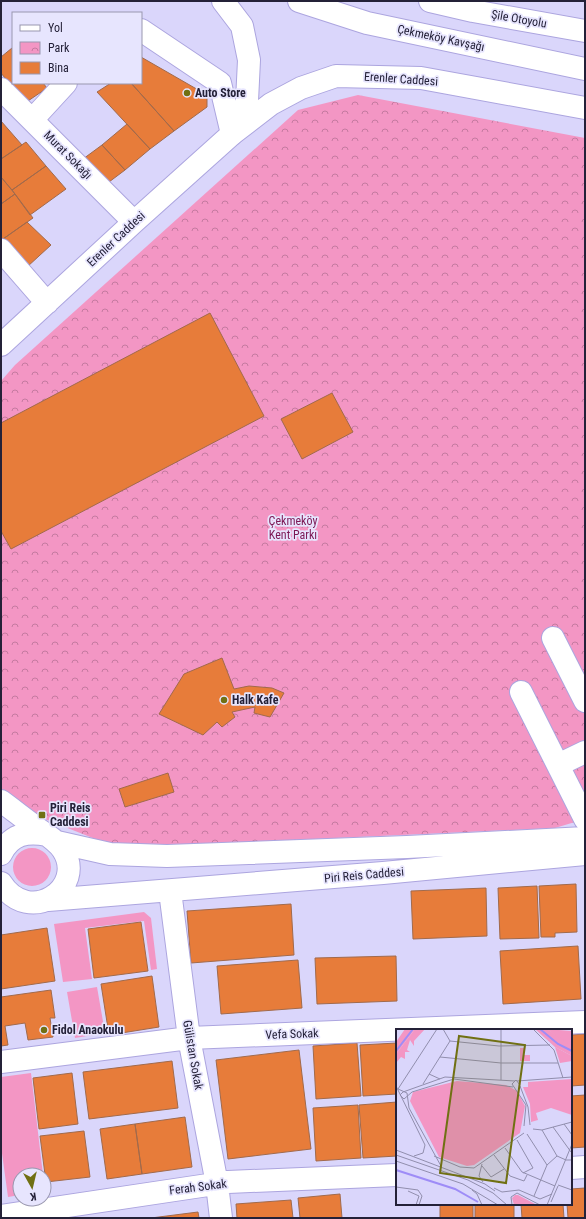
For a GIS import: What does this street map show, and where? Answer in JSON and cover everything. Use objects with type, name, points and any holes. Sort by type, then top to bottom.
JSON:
[{"type":"main road","points":[[223,1],[242,26],[249,60],[247,101],[232,134]]},
{"type":"main road","name":"Çekmeköy Kavşağı","points":[[299,1],[367,23],[585,68]]},
{"type":"main road","name":"Şile Otoyolu","points":[[430,1],[473,11],[585,31]]},
{"type":"main road","points":[[142,31],[220,83],[232,134]]},
{"type":"main road","name":"Erenler Caddesi","points":[[1,345],[232,134],[271,104],[301,88],[336,76],[421,78],[585,108]]},
{"type":"main road","points":[[32,120],[65,84]]},
{"type":"main road","name":"Murat Sokağı","points":[[1,89],[134,222]]},
{"type":"main road","points":[[1,250],[47,303]]},
{"type":"main road","points":[[553,638],[585,701]]},
{"type":"main road","points":[[521,692],[585,819]]},
{"type":"main road","points":[[558,765],[585,752]]},
{"type":"main road","points":[[1,801],[52,838],[64,851],[68,862],[68,874],[61,889],[57,894],[48,900]]},
{"type":"main road","points":[[1,854],[4,847],[12,839],[23,834],[35,833],[110,854],[166,856],[407,847],[585,838]]},
{"type":"main road","name":"Piri Reis Caddesi","points":[[25,902],[37,903],[48,900],[376,874],[585,854]]},
{"type":"main road","points":[[1,883],[6,891],[15,898],[25,902]]},
{"type":"main road","name":"Gülistan Sokak","points":[[170,891],[189,1038],[217,1184],[221,1218]]},
{"type":"main road","points":[[1,908],[25,902]]},
{"type":"main road","name":"Vefa Sokak","points":[[412,1029],[585,1022]]},
{"type":"main road","name":"Vefa Sokak","points":[[1,1062],[189,1038],[396,1030]]},
{"type":"main road","points":[[572,1168],[585,1167]]},
{"type":"main road","name":"Ferah Sokak","points":[[1,1216],[228,1182],[396,1175]]},
{"type":"green space","name":"Çekmeköy Kent Parkı","points":[[358,95],[585,138],[585,819],[555,828],[118,848],[17,808],[1,792],[1,381],[15,365],[298,110]]},
{"type":"green space","points":[[28,848],[36,848],[46,853],[50,860],[50,874],[46,881],[36,886],[28,886],[18,881],[16,878],[13,871],[13,863],[18,853],[21,851]]},
{"type":"green space","points":[[144,912],[151,918],[157,969],[151,970],[144,921],[85,928],[92,979],[63,982],[54,924]]},
{"type":"green space","points":[[97,987],[105,1033],[75,1038],[67,992]]},
{"type":"green space","points":[[31,1073],[42,1167],[12,1167],[12,1196],[8,1197],[1,1146],[1,1077]]},
{"type":"building","points":[[12,48],[12,84],[44,84],[47,88],[25,103],[1,73],[1,57]]},
{"type":"building","points":[[142,58],[207,95],[207,107],[174,131],[132,84],[142,84]]},
{"type":"building","points":[[109,84],[132,84],[174,131],[150,149],[97,92]]},
{"type":"building","points":[[1,121],[22,145],[1,159]]},
{"type":"building","points":[[127,124],[150,149],[125,170],[102,145]]},
{"type":"building","points":[[26,142],[46,166],[12,190],[1,177],[1,159]]},
{"type":"building","points":[[102,145],[125,170],[105,185],[83,159]]},
{"type":"building","points":[[46,166],[66,189],[30,215],[12,190]]},
{"type":"building","points":[[1,177],[15,194],[1,204]]},
{"type":"building","points":[[15,194],[33,218],[3,239],[1,237],[1,204]]},
{"type":"building","points":[[27,222],[51,245],[27,267],[3,239]]},
{"type":"building","points":[[210,313],[264,416],[11,549],[1,531],[1,423]]},
{"type":"building","points":[[332,393],[353,432],[302,459],[281,419]]},
{"type":"building","name":"Halk Kafe","points":[[222,658],[234,689],[249,686],[272,688],[284,693],[270,717],[254,713],[255,707],[232,712],[235,717],[222,727],[217,722],[203,735],[159,714],[184,674]]},
{"type":"building","points":[[168,773],[174,792],[125,807],[119,789]]},
{"type":"building","points":[[576,884],[577,932],[555,933],[555,937],[541,937],[539,886]]},
{"type":"building","points":[[537,886],[539,938],[500,939],[498,888]]},
{"type":"building","points":[[486,888],[487,936],[413,939],[411,891]]},
{"type":"building","points":[[291,904],[294,955],[191,963],[187,911]]},
{"type":"building","points":[[141,922],[148,971],[94,978],[88,929]]},
{"type":"building","points":[[47,928],[55,981],[1,989],[1,935]]},
{"type":"building","points":[[578,946],[581,999],[503,1004],[500,951]]},
{"type":"building","points":[[396,956],[397,1001],[317,1004],[315,958]]},
{"type":"building","points":[[298,960],[302,1008],[221,1014],[217,966]]},
{"type":"building","points":[[152,976],[159,1027],[109,1035],[101,984]]},
{"type":"building","points":[[51,990],[55,1018],[50,1018],[53,1037],[28,1040],[25,1023],[5,1026],[8,1045],[1,1046],[1,997]]},
{"type":"building","points":[[585,1034],[585,1085],[572,1086],[572,1035]]},
{"type":"building","points":[[357,1043],[361,1096],[316,1099],[313,1046]]},
{"type":"building","points":[[396,1043],[396,1094],[363,1096],[360,1045]]},
{"type":"building","points":[[299,1050],[311,1149],[228,1159],[216,1060]]},
{"type":"building","points":[[172,1061],[178,1108],[89,1119],[83,1072]]},
{"type":"building","points":[[72,1073],[78,1124],[39,1129],[33,1078]]},
{"type":"building","points":[[585,1095],[585,1147],[572,1148],[572,1096]]},
{"type":"building","points":[[396,1102],[396,1156],[363,1158],[359,1105]]},
{"type":"building","points":[[358,1105],[361,1158],[316,1161],[313,1108]]},
{"type":"building","points":[[185,1117],[192,1167],[142,1174],[135,1124]]},
{"type":"building","points":[[135,1124],[142,1174],[107,1179],[100,1129]]},
{"type":"building","points":[[84,1131],[90,1177],[52,1181],[52,1167],[44,1167],[40,1136]]},
{"type":"building","points":[[585,1188],[585,1218],[568,1218],[567,1205],[572,1205],[572,1189]]},
{"type":"building","points":[[340,1194],[342,1218],[300,1218],[298,1198]]},
{"type":"building","points":[[291,1200],[293,1218],[237,1218],[236,1204]]},
{"type":"building","points":[[440,1205],[473,1205],[473,1218],[440,1218]]},
{"type":"building","points":[[475,1205],[514,1205],[514,1218],[475,1218]]},
{"type":"building","points":[[521,1205],[563,1205],[564,1218],[522,1218]]},
{"type":"building","points":[[198,1212],[199,1218],[151,1218]]},
{"type":"place","name":"Auto Store","points":[[187,93]]},
{"type":"place","name":"Halk Kafe","points":[[224,700]]},
{"type":"place","name":"Piri Reis Caddesi","points":[[42,815]]},
{"type":"place","name":"Fidol Anaokulu","points":[[44,1030]]}]
